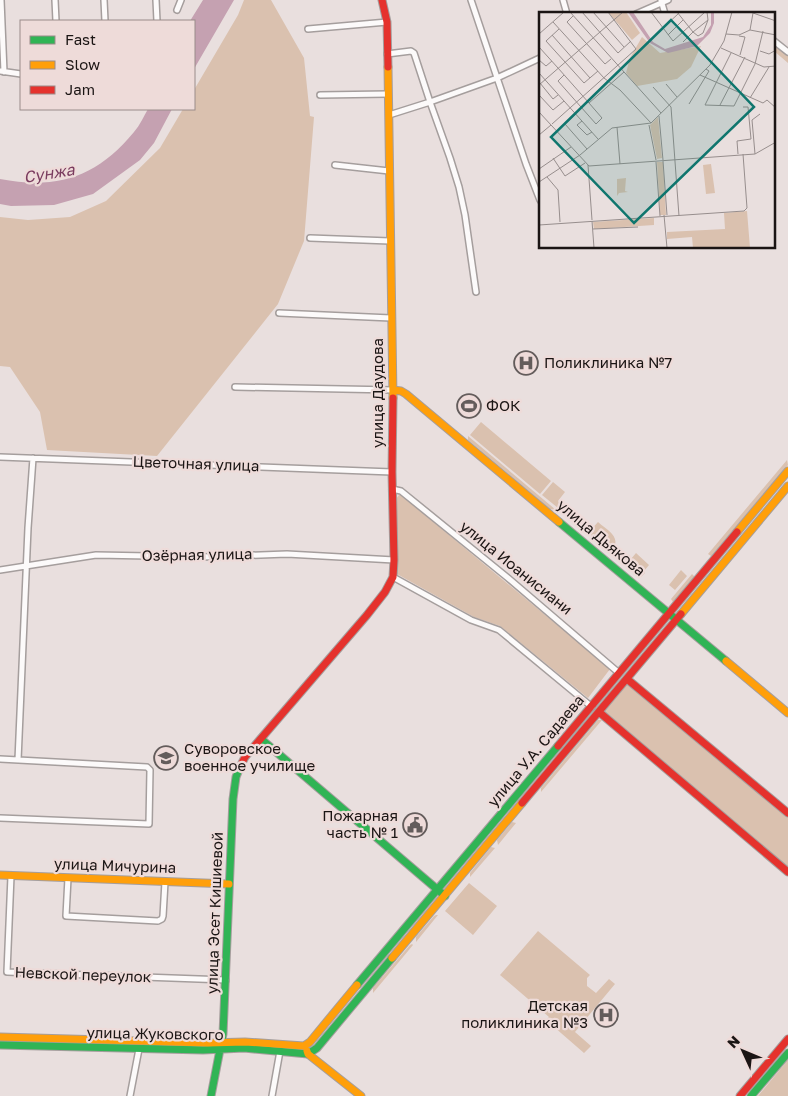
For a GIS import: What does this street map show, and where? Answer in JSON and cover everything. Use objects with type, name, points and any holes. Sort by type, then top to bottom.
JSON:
[{"type":"street","points":[[1,0],[2,72],[20,74]]},
{"type":"street","points":[[55,0],[56,20]]},
{"type":"street","points":[[104,0],[105,20]]},
{"type":"street","points":[[156,0],[157,20]]},
{"type":"street","points":[[177,10],[181,0]]},
{"type":"street","name":"улица Даудова","points":[[261,739],[367,616],[385,592],[393,577],[393,390],[388,54],[387,22],[382,0]]},
{"type":"street","points":[[471,0],[539,197]]},
{"type":"street","points":[[640,12],[661,1],[668,0]]},
{"type":"street","points":[[308,29],[387,22]]},
{"type":"street","points":[[776,43],[788,52]]},
{"type":"street","points":[[388,54],[413,52],[450,158],[458,187],[476,292]]},
{"type":"street","points":[[389,115],[497,78],[539,58]]},
{"type":"street","points":[[320,95],[388,94]]},
{"type":"street","points":[[335,165],[389,171]]},
{"type":"street","points":[[310,238],[390,241]]},
{"type":"street","points":[[279,313],[391,318]]},
{"type":"street","points":[[235,387],[393,390]]},
{"type":"street","name":"улица Дьякова","points":[[393,390],[406,394],[788,713]]},
{"type":"street","name":"Цветочная улица","points":[[0,457],[392,472]]},
{"type":"street","points":[[18,760],[32,458]]},
{"type":"street","name":"улица У.А. Садаева","points":[[304,1046],[310,1042],[788,472]]},
{"type":"street","name":"улица У.А. Садаева","points":[[308,1054],[317,1048],[788,486]]},
{"type":"street","name":"улица Иоанисиани","points":[[392,489],[401,491],[508,578],[619,673]]},
{"type":"street","name":"Озёрная улица","points":[[0,570],[96,555],[202,557],[287,554],[394,560]]},
{"type":"street","points":[[393,577],[471,620],[499,630],[592,707]]},
{"type":"street","points":[[627,679],[788,813]]},
{"type":"street","points":[[599,712],[788,872]]},
{"type":"street","points":[[261,739],[445,896]]},
{"type":"street","name":"улица Эсет Кишиевой","points":[[211,1096],[223,1034],[233,799],[236,774],[245,757],[261,739]]},
{"type":"street","points":[[0,759],[147,767],[150,770],[149,824],[0,818]]},
{"type":"street","name":"улица Мичурина","points":[[0,875],[229,884]]},
{"type":"street","name":"Невской переулок","points":[[11,876],[8,972],[226,980]]},
{"type":"street","points":[[68,878],[66,916],[158,921],[163,916],[164,882]]},
{"type":"street","points":[[0,1037],[208,1043],[220,1046],[264,1043],[304,1046],[308,1054],[361,1096]]},
{"type":"street","points":[[740,1096],[788,1039]]},
{"type":"street","name":"улица Жуковского","points":[[0,1045],[203,1050],[220,1046],[308,1054]]},
{"type":"street","points":[[130,1096],[140,1049]]},
{"type":"street","points":[[272,1096],[280,1051]]},
{"type":"street","points":[[751,1096],[788,1053]]},
{"type":"shaded area","points":[[203,0],[234,0],[195,67],[195,20],[191,20]]},
{"type":"shaded area","points":[[244,0],[271,0],[304,58],[310,116],[314,117],[304,241],[278,304],[157,456],[47,450],[40,412],[10,367],[0,366],[0,217],[28,220],[70,217],[106,201],[160,148],[182,110],[195,110],[195,88],[238,15]]},
{"type":"shaded area","points":[[776,45],[788,55],[788,63],[776,53]]},
{"type":"shaded area","points":[[147,110],[171,110],[154,143],[140,160],[93,194],[54,205],[11,206],[0,204],[0,179],[40,183],[58,181],[90,170],[120,147],[140,123]]},
{"type":"shaded area","points":[[481,422],[551,481],[540,494],[470,435]]},
{"type":"shaded area","points":[[468,436],[556,510],[550,509],[468,440]]},
{"type":"shaded area","points":[[787,460],[788,465],[711,556],[708,554]]},
{"type":"shaded area","points":[[553,482],[565,492],[558,501],[560,504],[558,508],[542,495]]},
{"type":"shaded area","points":[[399,495],[610,669],[588,698],[500,626],[474,617],[397,574],[396,499]]},
{"type":"shaded area","points":[[598,522],[610,531],[615,538],[614,547],[611,552],[588,533]]},
{"type":"shaded area","points":[[636,553],[649,565],[641,577],[626,565]]},
{"type":"shaded area","points":[[681,570],[687,576],[675,590],[669,585]]},
{"type":"shaded area","points":[[692,574],[695,577],[673,602],[671,599]]},
{"type":"shaded area","points":[[628,683],[788,816],[788,868],[603,713]]},
{"type":"shaded area","points":[[598,720],[602,720],[541,792],[541,788]]},
{"type":"shaded area","points":[[512,822],[516,823],[498,845],[497,840]]},
{"type":"shaded area","points":[[491,847],[495,848],[470,877],[470,873]]},
{"type":"shaded area","points":[[469,883],[497,906],[473,935],[445,911]]},
{"type":"shaded area","points":[[438,915],[416,942],[416,937]]},
{"type":"shaded area","points":[[538,931],[590,975],[587,978],[587,986],[596,993],[609,979],[615,984],[575,1032],[591,1046],[584,1053],[546,1020],[549,1017],[500,975]]},
{"type":"shaded area","points":[[413,945],[373,993],[373,988]]},
{"type":"shaded area","points":[[788,1060],[788,1096],[758,1096]]},
{"type":"traffic: fast","points":[[559,522],[726,661]]},
{"type":"traffic: fast","points":[[261,739],[445,896]]},
{"type":"traffic: fast","points":[[357,985],[558,746]]},
{"type":"traffic: fast","points":[[211,1096],[223,1034],[233,799],[236,777],[240,767]]},
{"type":"traffic: fast","points":[[0,1045],[203,1050],[244,1048],[308,1054],[317,1048],[392,958]]},
{"type":"traffic: fast","points":[[751,1096],[788,1053]]},
{"type":"traffic: slow","points":[[388,67],[393,398]]},
{"type":"traffic: slow","points":[[393,390],[406,394],[559,522]]},
{"type":"traffic: slow","points":[[737,532],[788,471]]},
{"type":"traffic: slow","points":[[681,614],[788,486]]},
{"type":"traffic: slow","points":[[726,661],[788,713]]},
{"type":"traffic: slow","points":[[392,958],[522,803]]},
{"type":"traffic: slow","points":[[0,875],[229,884]]},
{"type":"traffic: slow","points":[[0,1037],[208,1043],[245,1042],[304,1046],[310,1042],[357,985]]},
{"type":"traffic: slow","points":[[307,1051],[308,1054],[361,1096]]},
{"type":"traffic: jam","points":[[382,0],[387,22],[388,67]]},
{"type":"traffic: jam","points":[[240,767],[245,757],[367,615],[385,592],[393,577],[393,398]]},
{"type":"traffic: jam","points":[[558,746],[737,532]]},
{"type":"traffic: jam","points":[[522,803],[681,614]]},
{"type":"traffic: jam","points":[[627,679],[788,813]]},
{"type":"traffic: jam","points":[[599,712],[788,872]]},
{"type":"traffic: jam","points":[[740,1096],[788,1039]]},
{"type":"place","name":"Поликлиника №7","points":[[526,363]]},
{"type":"place","name":"ФОК","points":[[469,406]]},
{"type":"place","name":"Суворовское военное училище","points":[[166,758]]},
{"type":"place","name":"Пожарная часть № 1","points":[[415,825]]},
{"type":"place","name":"Детская поликлиника №3","points":[[606,1015]]},
{"type":"water label","name":"Сунжа","points":[[49,173]]}]
